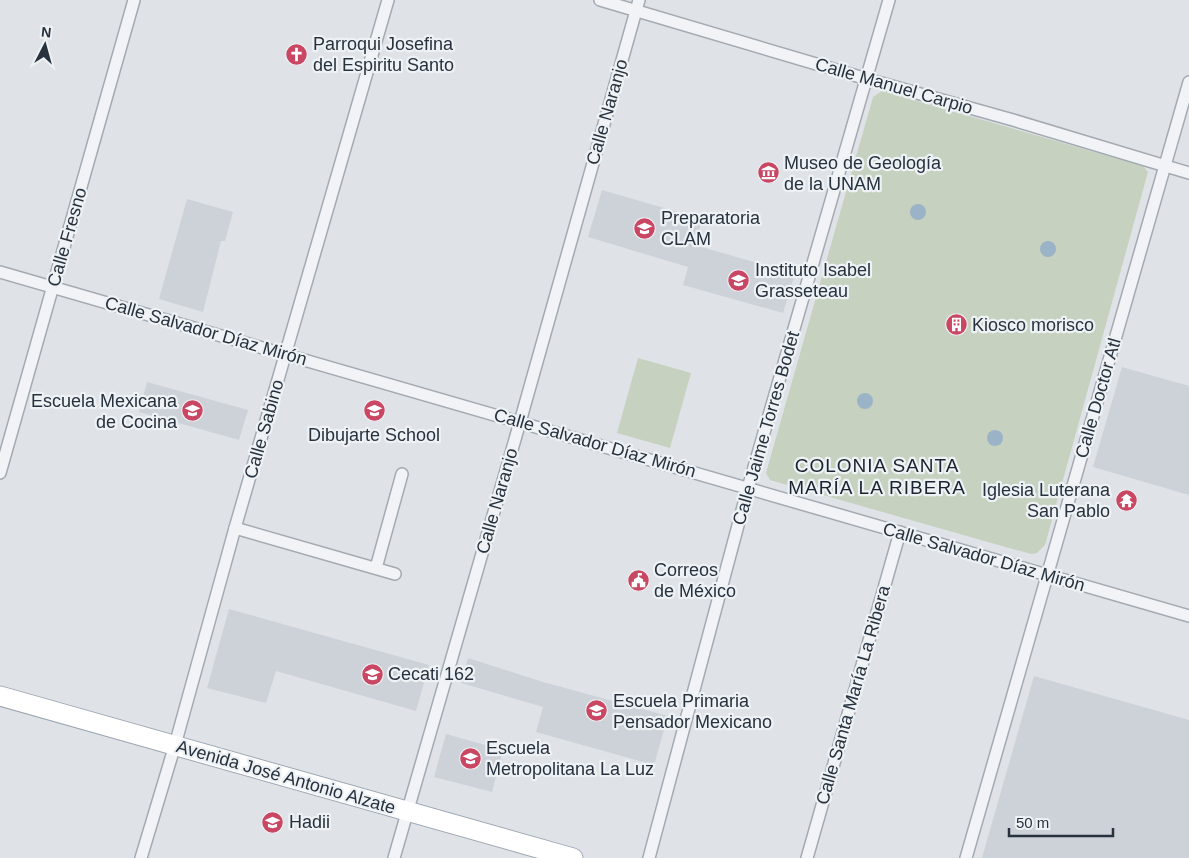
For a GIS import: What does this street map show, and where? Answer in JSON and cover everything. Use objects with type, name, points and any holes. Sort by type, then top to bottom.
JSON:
[{"type":"main road","name":"Avenida José Antonio Alzate","points":[[0,696],[573,858]]},
{"type":"street","name":"Calle Fresno","points":[[0,473],[134,0]]},
{"type":"street","name":"Calle Sabino","points":[[141,858],[388,0]]},
{"type":"street","name":"Calle Manuel Carpio","points":[[600,0],[637,5],[867,79],[1013,120],[1189,174]]},
{"type":"street","name":"Calle Jaime Torres Bodet","points":[[649,858],[748,488],[889,0]]},
{"type":"street","name":"Calle Naranjo","points":[[394,858],[520,422],[637,5]]},
{"type":"street","name":"Calle Doctor Atl","points":[[966,858],[1189,82]]},
{"type":"street","name":"Calle Salvador Díaz Mirón","points":[[0,272],[1189,616]]},
{"type":"street","points":[[376,568],[402,474]]},
{"type":"street","points":[[235,528],[395,574]]},
{"type":"street","name":"Calle Santa María La Ribera","points":[[807,858],[900,532]]},
{"type":"shaded area","points":[[602,190],[702,219],[695,245],[795,274],[783,313],[683,285],[688,267],[588,237]]},
{"type":"shaded area","points":[[187,199],[233,212],[225,241],[221,241],[203,312],[159,299]]},
{"type":"shaded area","points":[[1122,367],[1189,386],[1189,495],[1093,467]]},
{"type":"shaded area","name":"Escuela Mexicana de Cocina","points":[[147,382],[248,410],[239,440],[139,412]]},
{"type":"shaded area","points":[[229,609],[429,665],[416,711],[276,671],[266,703],[207,688]]},
{"type":"shaded area","name":"Escuela Primaria Pensador Mexicano","points":[[468,658],[543,682],[668,716],[654,765],[536,732],[543,707],[461,683]]},
{"type":"shaded area","points":[[1034,676],[1189,720],[1189,858],[982,858]]},
{"type":"shaded area","name":"Escuela Metropolitana La Luz","points":[[446,734],[503,750],[492,792],[434,777]]},
{"type":"green space","points":[[882,91],[1143,166],[1148,172],[1045,545],[1037,553],[1031,554],[770,480],[766,473],[873,97]]},
{"type":"green space","points":[[638,358],[691,373],[670,448],[617,433]]},
{"type":"water","points":[[915,204],[921,204],[926,209],[924,218],[915,220],[910,215],[910,209]]},
{"type":"water","points":[[1045,241],[1051,241],[1056,246],[1054,255],[1045,257],[1040,252],[1040,246]]},
{"type":"water","points":[[862,393],[868,393],[873,398],[871,407],[862,409],[857,404],[857,398]]},
{"type":"water","points":[[992,430],[998,430],[1003,435],[1001,444],[992,446],[987,441],[987,435]]},
{"type":"place","name":"Parroqui Josefina del Espiritu Santo","points":[[297,54]]},
{"type":"place","name":"Museo de Geología de la UNAM","points":[[768,173]]},
{"type":"place","name":"Preparatoria CLAM","points":[[645,228]]},
{"type":"place","name":"Instituto Isabel Grasseteau","points":[[739,280]]},
{"type":"place","name":"Kiosco morisco","points":[[956,325]]},
{"type":"place","name":"Dibujarte School","points":[[374,410]]},
{"type":"place","name":"Escuela Mexicana de Cocina","points":[[193,411]]},
{"type":"place","name":"Iglesia Luterana San Pablo","points":[[1126,500]]},
{"type":"place","name":"Correos de México","points":[[638,580]]},
{"type":"place","name":"Cecati 162","points":[[372,674]]},
{"type":"place","name":"Escuela Primaria Pensador Mexicano","points":[[597,711]]},
{"type":"place","name":"Escuela Metropolitana La Luz","points":[[470,758]]},
{"type":"place","name":"Hadii","points":[[273,822]]},
{"type":"district","name":"COLONIA SANTA MARÍA LA RIBERA","points":[[877,476]]}]
